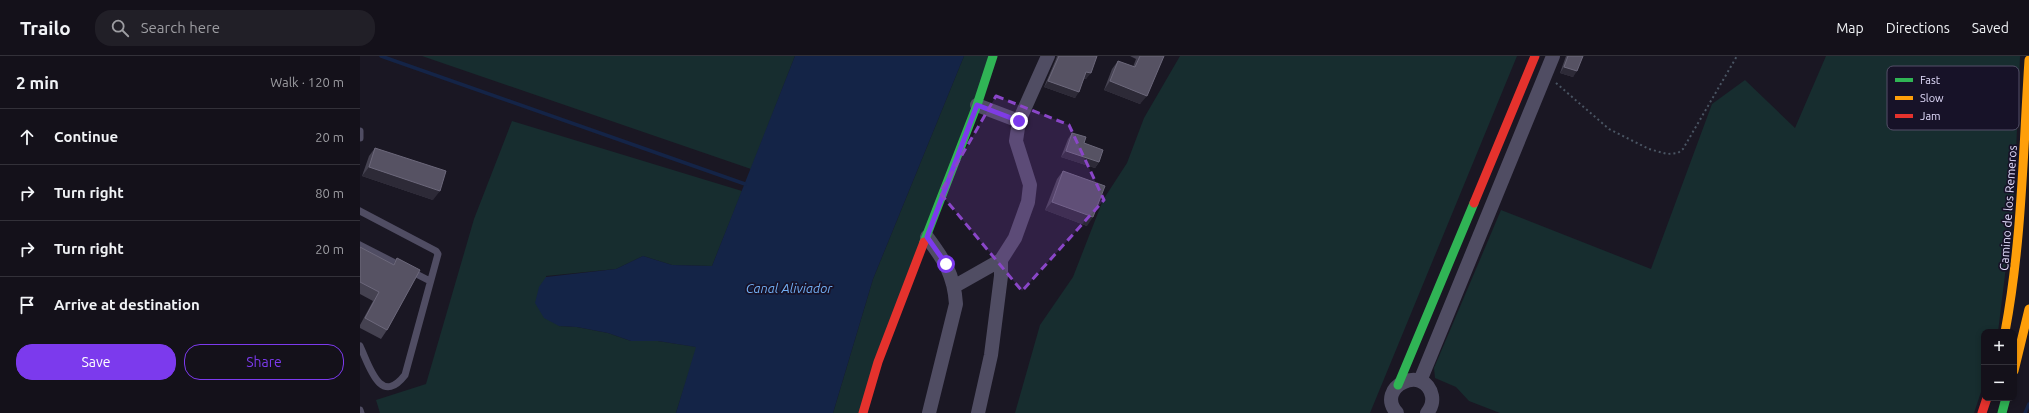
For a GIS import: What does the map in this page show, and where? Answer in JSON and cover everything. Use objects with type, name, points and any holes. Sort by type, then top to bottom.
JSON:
[{"type":"street","points":[[863,413],[878,362],[977,105],[993,56]]},
{"type":"street","points":[[955,286],[1001,260],[1015,238],[1028,202],[1030,186],[1016,141],[1019,121],[1048,56]]},
{"type":"street","points":[[1385,413],[1535,56]]},
{"type":"street","points":[[1420,381],[1553,56]]},
{"type":"street","name":"Camino de los Remeros","points":[[2006,329],[2013,296],[2020,228],[2029,60]]},
{"type":"street","points":[[1528,71],[1544,78]]},
{"type":"street","points":[[977,105],[1019,121]]},
{"type":"street","points":[[927,237],[946,264],[955,286],[956,304],[929,413]]},
{"type":"street","points":[[978,413],[991,355],[1001,276],[1001,260]]},
{"type":"street","points":[[2015,365],[2029,309]]},
{"type":"street","points":[[1397,413],[1392,404],[1395,391],[1410,379],[1420,381],[1428,386],[1431,392],[1431,405],[1427,413]]},
{"type":"street","points":[[1982,413],[1986,401]]},
{"type":"street","points":[[2002,413],[2005,401]]},
{"type":"lane","points":[[360,131],[360,138]]},
{"type":"lane","points":[[360,211],[436,251],[438,257],[430,281],[405,375],[398,384],[387,387],[381,386],[375,379],[360,346]]},
{"type":"lane","points":[[360,245],[430,281]]},
{"type":"path","points":[[1544,78],[1560,85],[1609,129],[1649,149],[1667,154],[1678,153],[1684,149],[1736,56]]},
{"type":"highlighted area","points":[[996,96],[1069,125],[1104,200],[1022,291],[940,193]]},
{"type":"green space","points":[[422,56],[795,56],[751,169]]},
{"type":"green space","points":[[964,56],[991,56],[859,413],[833,413],[873,279]]},
{"type":"green space","points":[[1180,56],[1517,56],[1370,413],[1015,413],[1040,325],[1073,277],[1103,200],[1127,163],[1144,118]]},
{"type":"green space","points":[[1826,56],[2020,56],[2019,80],[2019,66],[1887,66],[1887,130],[2017,130],[2014,201],[1998,329],[1981,329],[1981,392],[1974,413],[1500,413],[1469,401],[1456,387],[1435,378],[1434,368],[1501,210],[1651,269],[1712,104],[1745,80],[1795,128]]},
{"type":"green space","points":[[512,121],[742,191],[712,266],[672,265],[643,256],[616,269],[546,276],[559,326],[577,327],[608,333],[631,341],[658,341],[697,347],[676,413],[380,413],[376,400],[426,384],[474,219]]},
{"type":"water","name":"Canal Aliviador","points":[[795,56],[964,56],[873,279],[833,413],[676,413],[696,347],[658,341],[631,341],[608,333],[577,327],[559,326],[544,318],[535,303],[539,287],[546,277],[616,269],[643,256],[672,265],[712,266]]},
{"type":"building","points":[[1059,56],[1097,56],[1091,73],[1086,72],[1079,92],[1048,81]]},
{"type":"building","points":[[1140,56],[1164,56],[1147,96],[1110,81],[1118,61],[1135,67]]},
{"type":"building","points":[[1568,56],[1583,56],[1577,71],[1564,67]]},
{"type":"building","points":[[1072,133],[1086,137],[1084,143],[1103,150],[1099,162],[1066,151]]},
{"type":"building","points":[[375,148],[446,171],[440,191],[369,167]]},
{"type":"building","points":[[1063,171],[1105,186],[1093,217],[1052,202]]},
{"type":"building","points":[[360,247],[394,265],[397,258],[420,270],[387,330],[365,318],[379,292],[360,282]]},
{"type":"waterway","points":[[381,56],[745,184]]},
{"type":"waterway","points":[[2025,413],[2029,404]]},
{"type":"traffic: fast","points":[[924,242],[977,105],[993,56]]},
{"type":"traffic: fast","points":[[1398,385],[1474,203]]},
{"type":"traffic: fast","points":[[2002,413],[2005,401]]},
{"type":"traffic: slow","points":[[2006,329],[2011,298],[2018,230],[2029,60]]},
{"type":"traffic: slow","points":[[2015,365],[2029,309]]},
{"type":"traffic: jam","points":[[1474,203],[1535,56]]},
{"type":"traffic: jam","points":[[863,413],[878,362],[924,242]]},
{"type":"traffic: jam","points":[[1982,413],[1986,401]]},
{"type":"route","points":[[946,264],[927,237],[977,105],[1019,121]]}]
